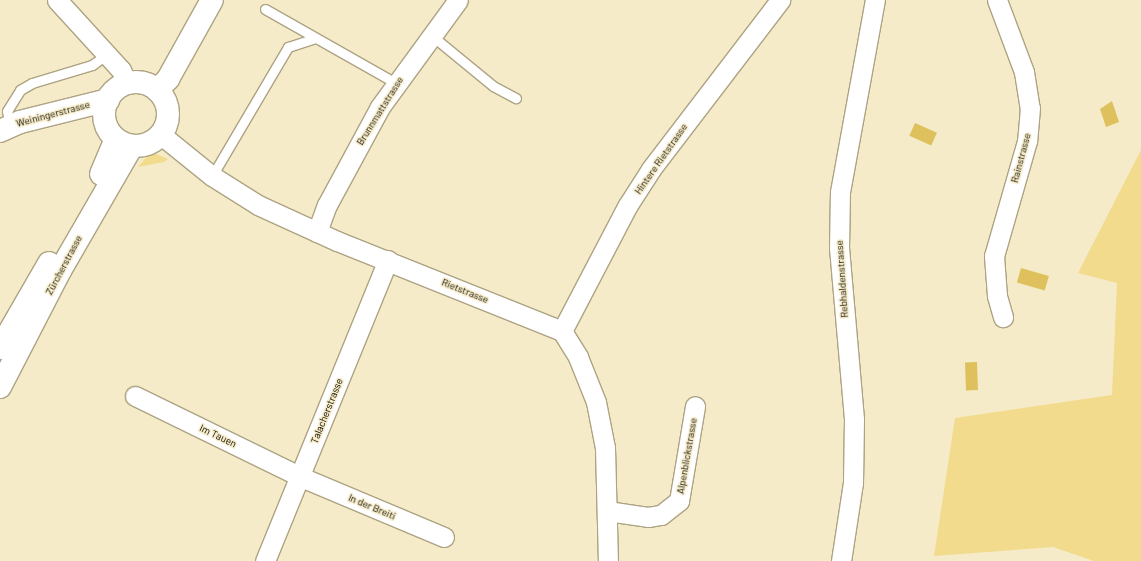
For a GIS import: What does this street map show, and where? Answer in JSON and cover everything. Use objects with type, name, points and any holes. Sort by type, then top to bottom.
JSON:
[{"type":"main road","points":[[157,90],[168,79],[212,0]]},
{"type":"main road","points":[[138,82],[157,90],[164,98],[168,112],[166,126],[160,134],[145,145],[124,142],[105,121],[108,100],[119,87],[127,83],[138,82]]},
{"type":"main road","name":"Weiningerstrasse","points":[[5,128],[108,100]]},
{"type":"main road","name":"Zürcherstrasse","points":[[0,348],[109,160],[124,142]]},
{"type":"main road","name":"Zürcherstrasse","points":[[0,387],[124,142]]},
{"type":"street","points":[[57,0],[121,70],[127,83]]},
{"type":"street","name":"Brunnmattstrasse","points":[[317,232],[327,205],[356,147],[396,83],[458,0]]},
{"type":"street","name":"Hintere Rietstrasse","points":[[562,330],[628,205],[650,169],[780,0]]},
{"type":"street","name":"Rebhaldenstrasse","points":[[841,561],[853,483],[854,419],[841,281],[840,192],[875,0]]},
{"type":"street","name":"Rainstrasse","points":[[997,0],[1024,72],[1030,108],[1027,141],[994,256],[997,296],[1003,317]]},
{"type":"street","name":"Rietstrasse","points":[[160,134],[212,176],[258,205],[317,232],[562,330]]},
{"type":"street","name":"Talacherstrasse","points":[[265,561],[301,477],[388,260]]},
{"type":"street","points":[[562,330],[578,357],[596,402],[605,448],[608,561]]},
{"type":"street","name":"Im Tauen","points":[[135,396],[301,477]]},
{"type":"street","name":"Alpenblickstrasse","points":[[607,511],[648,517],[661,515],[679,501],[695,406]]},
{"type":"street","name":"In der Breiti","points":[[301,477],[444,538]]},
{"type":"lane","points":[[265,9],[396,83]]},
{"type":"lane","points":[[431,36],[493,86],[516,98]]},
{"type":"lane","points":[[212,176],[288,47],[316,38]]},
{"type":"lane","points":[[5,128],[7,111],[20,90],[32,83],[92,65],[107,54]]},
{"type":"shaded area","points":[[1112,101],[1119,122],[1106,127],[1100,109]]},
{"type":"shaded area","points":[[915,123],[937,133],[931,146],[909,136]]},
{"type":"shaded area","points":[[1141,150],[1141,561],[1094,561],[1053,547],[934,556],[955,418],[1112,395],[1117,283],[1078,273]]},
{"type":"shaded area","points":[[149,154],[156,154],[168,159],[164,162],[138,167]]},
{"type":"shaded area","points":[[1021,268],[1049,276],[1045,290],[1017,282]]},
{"type":"shaded area","points":[[965,362],[977,362],[978,390],[966,390]]}]
